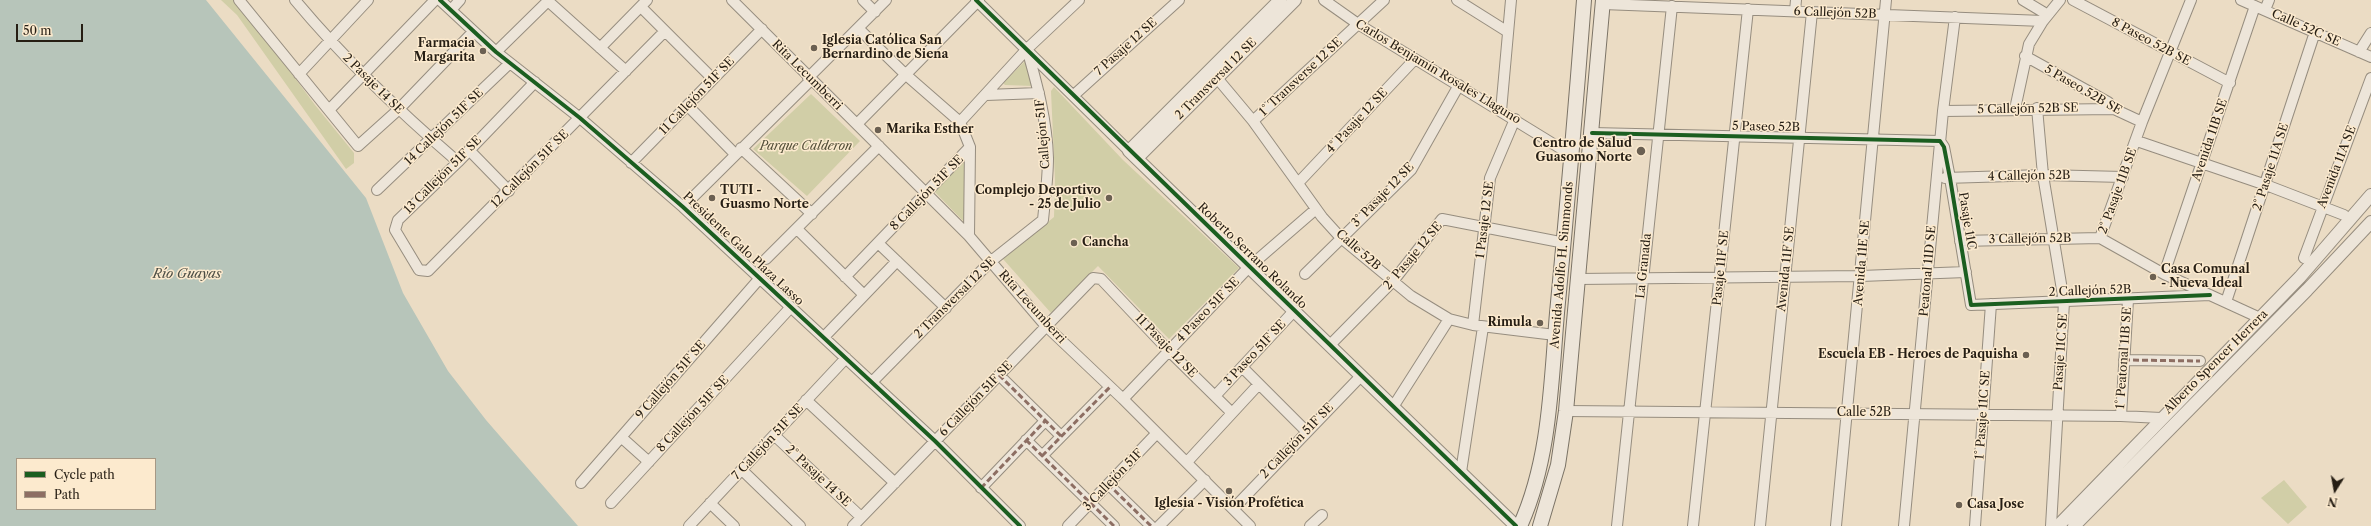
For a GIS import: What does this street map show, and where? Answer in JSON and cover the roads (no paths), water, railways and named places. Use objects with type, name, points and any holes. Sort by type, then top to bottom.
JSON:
[{"type":"main road","name":"Avenida Adolfo H. Simmonds","points":[[1520,526],[1532,500],[1542,456],[1565,244],[1584,0]]},
{"type":"main road","name":"Avenida Adolfo H. Simmonds","points":[[1540,526],[1558,465],[1566,411],[1603,2]]},
{"type":"street","points":[[239,0],[358,146],[398,110],[473,32]]},
{"type":"street","name":"2 Pasaje 14 SE","points":[[295,0],[330,42],[365,75],[398,110],[458,162]]},
{"type":"street","points":[[299,74],[368,0]]},
{"type":"street","points":[[329,110],[365,75],[435,0]]},
{"type":"street","name":"Presidente Galo Plaza Lasso","points":[[440,0],[496,52],[580,118],[683,207],[872,382],[1020,526]]},
{"type":"street","points":[[451,10],[460,0]]},
{"type":"street","name":"Rita Lecumberri","points":[[732,0],[762,29],[809,79],[857,124],[969,236],[1045,325],[1123,399],[1234,508],[1250,526]]},
{"type":"street","points":[[863,0],[875,12]]},
{"type":"street","points":[[683,207],[886,0]]},
{"type":"street","points":[[859,29],[906,74],[960,122],[1027,49],[1079,0]]},
{"type":"street","name":"7 Pasaje 12 SE","points":[[1074,95],[1179,0]]},
{"type":"street","name":"2 Transversal 12 SE","points":[[1133,155],[1280,0]]},
{"type":"street","name":"2 Transversal 12 SE","points":[[1133,155],[1217,78],[1295,0]]},
{"type":"street","name":"Carlos Benjamín Rosales Llaguno","points":[[1324,0],[1358,24],[1573,156]]},
{"type":"street","name":"1° Transverse 12 SE","points":[[1253,121],[1384,0]]},
{"type":"street","points":[[1457,0],[1508,32]]},
{"type":"street","points":[[1501,111],[1511,0]]},
{"type":"street","points":[[1795,11],[1796,0]]},
{"type":"street","name":"Avenida 11E SE","points":[[1836,526],[1848,413],[1872,139],[1886,0]]},
{"type":"street","points":[[2023,0],[2045,18]]},
{"type":"street","points":[[2015,109],[2025,56],[2029,44],[2045,18],[2060,0]]},
{"type":"street","name":"8 Paseo 52B SE","points":[[2073,0],[2172,54],[2230,83]]},
{"type":"street","name":"2° Pasaje 11B SE","points":[[2191,0],[2172,54],[2142,122],[2137,141],[2100,238],[2164,274],[2260,318]]},
{"type":"street","name":"Calle 52C SE","points":[[2241,0],[2371,57]]},
{"type":"street","name":"Avenida 11B SE","points":[[2164,274],[2230,83],[2260,8],[2269,0]]},
{"type":"street","points":[[496,52],[548,1],[626,72]]},
{"type":"street","points":[[857,124],[977,1]]},
{"type":"street","name":"Roberto Serrano Rolando","points":[[977,1],[1074,95],[1133,155],[1516,526]]},
{"type":"street","name":"6 Callejón 52B","points":[[1603,2],[1672,6],[1700,4],[1748,9],[1885,15],[2045,18]]},
{"type":"street","points":[[600,48],[644,4],[665,31],[713,79]]},
{"type":"street","name":"La Granada","points":[[1617,526],[1672,6]]},
{"type":"street","name":"Pasaje 11F SE","points":[[1693,526],[1748,9]]},
{"type":"street","name":"Avenida 11F SE","points":[[1760,526],[1812,12]]},
{"type":"street","name":"Peatonal 11D SE","points":[[1904,526],[1936,178],[1955,17]]},
{"type":"street","name":"11 Callejón 51F SE","points":[[631,163],[762,29]]},
{"type":"street","name":"12 Callejón 51F SE","points":[[428,271],[509,191],[665,31]]},
{"type":"street","name":"2° Pasaje 11A SE","points":[[2226,302],[2266,185],[2315,32]]},
{"type":"street","points":[[2358,52],[2371,33]]},
{"type":"street","name":"Callejón 51F","points":[[1027,49],[1039,93],[1048,158],[1043,220]]},
{"type":"street","name":"5 Paseo 52B SE","points":[[2025,56],[2108,102],[2114,109],[2142,122]]},
{"type":"street","name":"4° Pasaje 12 SE","points":[[1299,182],[1415,59]]},
{"type":"street","name":"14 Callejón 51F SE","points":[[377,190],[510,63]]},
{"type":"street","name":"Calle 52B","points":[[1217,78],[1253,121],[1299,182],[1316,209],[1341,238],[1394,280],[1411,296],[1449,319],[1478,326],[1555,335]]},
{"type":"street","name":"Avenida 11A SE","points":[[2304,258],[2322,205],[2371,78]]},
{"type":"street","name":"13 Callejón 51F SE","points":[[428,271],[419,270],[395,230],[398,220],[458,162],[535,82]]},
{"type":"street","name":"3° Pasaje 12 SE","points":[[1305,274],[1411,170],[1459,85]]},
{"type":"street","points":[[986,95],[1039,93]]},
{"type":"street","points":[[688,106],[812,214]]},
{"type":"street","name":"5 Callejón 52B SE","points":[[1943,111],[2036,108],[2114,109]]},
{"type":"street","name":"Pasaje 11C SE","points":[[2036,108],[2042,175],[2064,302],[2051,526]]},
{"type":"street","name":"1 Pasaje 12 SE","points":[[1461,472],[1478,326],[1484,228],[1490,178],[1515,119]]},
{"type":"street","name":"8 Callejón 51F SE","points":[[846,277],[970,147],[960,122]]},
{"type":"street","name":"5 Paseo 52B","points":[[1592,133],[1940,141]]},
{"type":"street","name":"Pasaje 11C","points":[[1940,141],[1944,147],[1972,305]]},
{"type":"street","points":[[2137,141],[2322,205],[2344,215]]},
{"type":"street","points":[[766,259],[878,146]]},
{"type":"street","points":[[969,236],[970,147]]},
{"type":"street","points":[[469,150],[509,191]]},
{"type":"street","name":"4 Callejón 52B","points":[[1936,178],[2042,175],[2123,177]]},
{"type":"street","name":"Alberto Spencer Herrera","points":[[2058,526],[2161,418],[2300,277],[2371,195]]},
{"type":"street","name":"4 Paseo 51F SE","points":[[1123,399],[1249,267],[1316,209]]},
{"type":"street","name":"2° Pasaje 12 SE","points":[[1330,345],[1394,280],[1442,219],[1565,244]]},
{"type":"street","name":"2 Transversal 12 SE","points":[[872,382],[990,262],[1043,220]]},
{"type":"street","name":"Alberto Spencer Herrera","points":[[2074,526],[2312,285],[2371,222]]},
{"type":"street","points":[[797,229],[864,295]]},
{"type":"street","name":"3 Callejón 52B","points":[[1960,241],[2100,238]]},
{"type":"street","points":[[878,243],[946,308]]},
{"type":"street","points":[[824,337],[896,261]]},
{"type":"street","points":[[1578,279],[1927,275],[1966,272]]},
{"type":"street","name":"9 Callejón 51F SE","points":[[581,483],[760,278]]},
{"type":"street","name":"6 Callejón 51F SE","points":[[853,526],[999,375],[1045,325],[1093,278],[1101,279]]},
{"type":"street","name":"11 Pasaje 12 SE","points":[[1101,279],[1169,351],[1232,413]]},
{"type":"street","name":"2 Callejón 52B","points":[[1972,305],[2128,300],[2210,294]]},
{"type":"street","name":"1° Peatonal 11B SE","points":[[2120,416],[2128,300]]},
{"type":"street","name":"1° Pasaje 11C SE","points":[[1975,526],[1991,304]]},
{"type":"street","name":"8 Callejón 51F SE","points":[[611,503],[791,307]]},
{"type":"street","name":"3 Paseo 51F SE","points":[[1215,396],[1294,310]]},
{"type":"street","points":[[1393,407],[1449,319]]},
{"type":"street","name":"7 Callejón 51F SE","points":[[689,526],[846,358]]},
{"type":"street","points":[[2124,360],[2200,361]]},
{"type":"street","points":[[1242,367],[1306,431]]},
{"type":"street","points":[[999,375],[1061,436]]},
{"type":"street","name":"2 Callejón 51F SE","points":[[1234,508],[1306,431],[1361,376]]},
{"type":"street","name":"3 Paseo 51F SE","points":[[1187,462],[1259,384]]},
{"type":"street","points":[[1042,456],[1110,387]]},
{"type":"street","points":[[806,400],[895,483]]},
{"type":"street","name":"Calle 52B","points":[[1566,411],[1983,414],[2161,418]]},
{"type":"street","points":[[981,488],[1045,421]]},
{"type":"street","name":"3 Callejón 51F","points":[[1068,526],[1157,433]]},
{"type":"street","name":"2° Pasaje 14 SE","points":[[774,435],[861,517]]},
{"type":"street","points":[[621,437],[649,462]]},
{"type":"street","points":[[1026,440],[1114,526]]},
{"type":"street","points":[[742,470],[800,526]]},
{"type":"street","points":[[1159,526],[1205,480]]},
{"type":"street","points":[[1108,484],[1151,526]]},
{"type":"street","points":[[710,503],[734,526]]},
{"type":"street","points":[[1310,526],[1322,515]]},
{"type":"water","name":"Río Guayas","points":[[0,0],[206,0],[366,198],[403,293],[448,371],[486,420],[578,526],[0,526]]},
{"type":"place","name":"Iglesia Católica San Bernardino de Siena","points":[[814,48]]},
{"type":"place","name":"Farmacia Margarita","points":[[483,51]]},
{"type":"place","name":"Marika Esther","points":[[878,130]]},
{"type":"place","name":"Centro de Salud Guasomo Norte","points":[[1641,151]]},
{"type":"place","name":"TUTI - Guasmo Norte","points":[[712,198]]},
{"type":"place","name":"Complejo Deportivo - 25 de Julio","points":[[1109,198]]},
{"type":"place","name":"Cancha","points":[[1074,243]]},
{"type":"place","name":"Casa Comunal - Nueva Ideal","points":[[2153,277]]},
{"type":"place","name":"Rimula","points":[[1540,323]]},
{"type":"place","name":"Escuela EB - Heroes de Paquisha","points":[[2026,355]]},
{"type":"place","name":"Iglesia - Visión Profética","points":[[1229,491]]},
{"type":"place","name":"Casa Jose","points":[[1959,505]]},
{"type":"park label","name":"Parque Calderon","points":[[806,147]]}]
